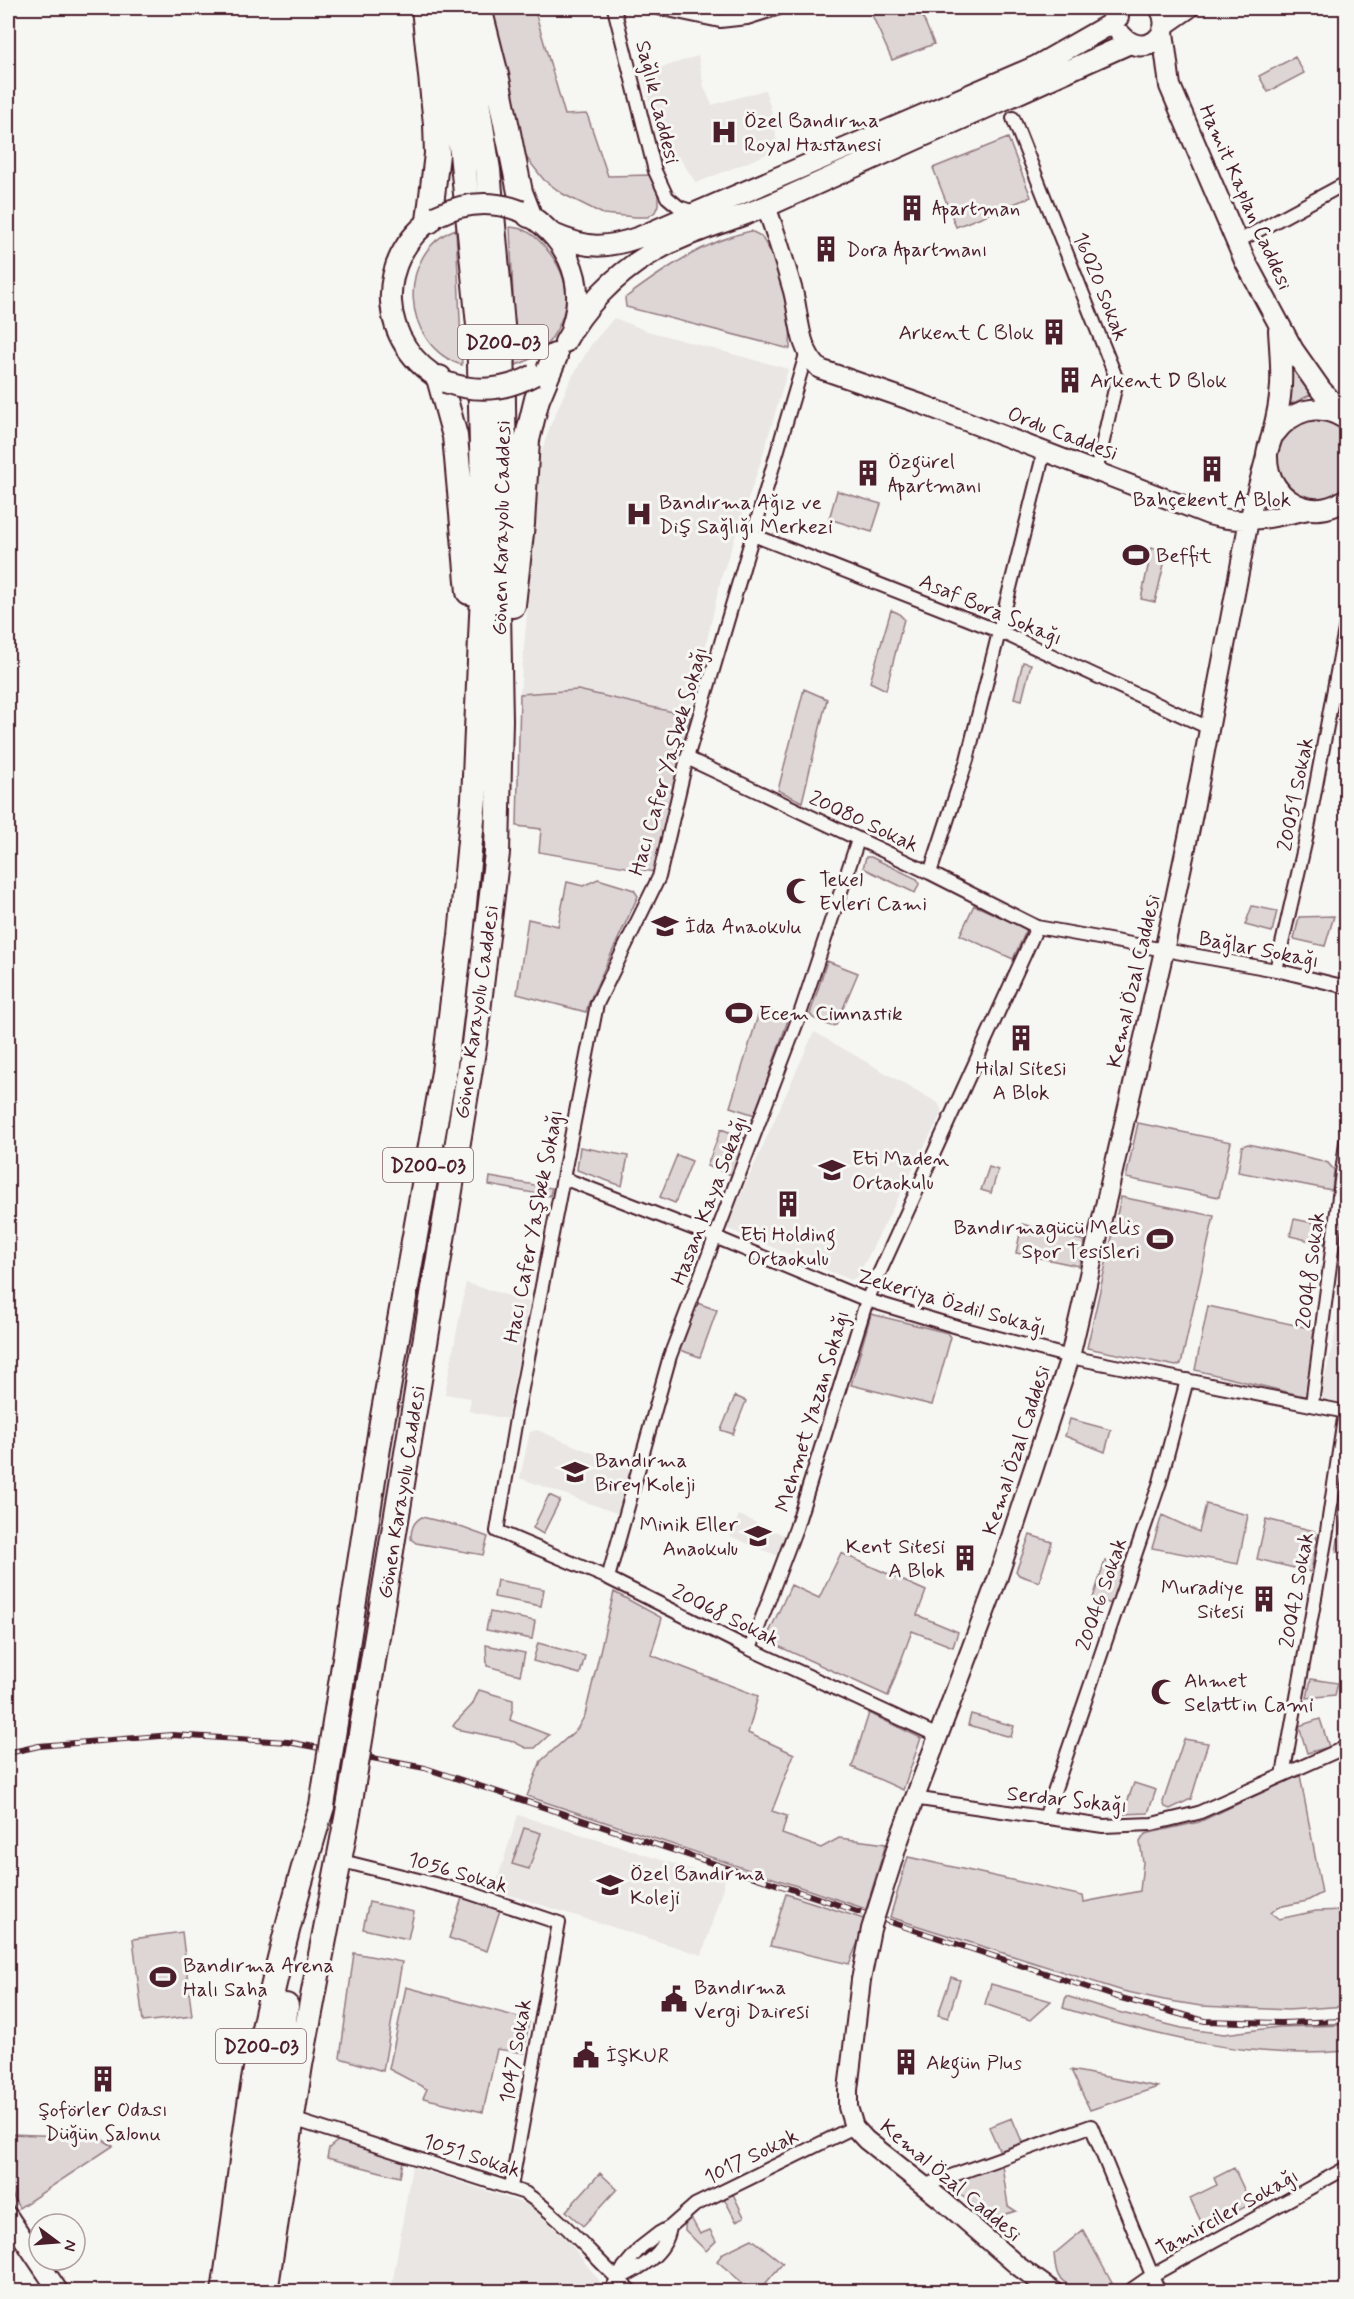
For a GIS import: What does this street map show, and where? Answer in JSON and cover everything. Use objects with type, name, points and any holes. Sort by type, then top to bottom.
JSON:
[{"type":"highway","points":[[424,8],[436,124],[437,154],[433,219]]},
{"type":"highway","name":"Gönen Karayolu Caddesi","points":[[243,2292],[277,2056],[322,1806],[384,1411],[444,1072],[461,936],[474,799],[480,662],[483,487],[479,325],[462,153],[442,8]]},
{"type":"highway","name":"Gönen Karayolu Caddesi","points":[[265,2292],[300,2065],[348,1813],[474,1044],[497,853],[500,678],[498,611],[504,484],[502,325],[488,170],[464,8]]},
{"type":"highway","points":[[479,8],[497,79],[525,213]]},
{"type":"highway","points":[[500,678],[515,588],[527,440],[537,399],[560,349]]},
{"type":"highway","points":[[442,380],[454,436],[469,600],[480,662]]},
{"type":"highway","name":"D200-03","points":[[224,2292],[252,2097],[262,2045],[294,1899],[322,1806]]},
{"type":"main road","points":[[1120,10],[1107,26],[1037,66],[694,212],[674,211],[640,237],[618,245],[600,247],[574,243],[553,234],[525,213],[500,204],[478,203],[456,207],[433,219],[412,237],[400,256],[393,278],[391,300],[394,322],[403,343],[415,360],[442,380],[465,388],[496,389],[516,384],[534,375],[560,349],[574,325],[600,294],[646,256],[674,241],[766,206],[1133,44],[1149,45],[1163,21],[1188,8]]},
{"type":"main road","name":"Hamit Kaplan Caddesi","points":[[1120,10],[1121,35],[1133,44],[1170,86]]},
{"type":"main road","name":"Hamit Kaplan Caddesi","points":[[1163,21],[1170,86],[1237,242],[1279,327],[1316,384],[1347,419]]},
{"type":"main road","points":[[766,206],[794,294],[799,326],[807,351]]},
{"type":"main road","points":[[553,234],[566,253],[576,286],[576,309],[560,349]]},
{"type":"main road","name":"Hamit Kaplan Caddesi","points":[[1249,520],[1270,443],[1281,386],[1279,327]]},
{"type":"main road","name":"Ordu Caddesi","points":[[807,351],[816,365],[825,372],[924,405],[1229,521],[1284,516],[1332,507],[1347,499]]},
{"type":"main road","name":"Hamit Kaplan Caddesi","points":[[1270,443],[1281,423],[1294,414],[1322,409],[1337,413],[1347,419]]},
{"type":"main road","points":[[1270,443],[1267,468],[1274,485],[1284,498],[1313,509]]},
{"type":"main road","points":[[1244,549],[1256,535],[1284,516]]},
{"type":"main road","name":"Kemal Özal Caddesi","points":[[1047,2289],[866,2140],[854,2127],[848,2107],[848,2090],[861,1980],[870,1929],[913,1798],[997,1580],[1070,1357],[1164,951],[1249,520]]},
{"type":"main road","points":[[275,2292],[302,2122],[342,1904],[348,1813]]},
{"type":"main road","points":[[8,2216],[59,2292]]},
{"type":"street","name":"Sağlık Caddesi","points":[[614,8],[649,154],[659,182],[674,211]]},
{"type":"street","points":[[658,8],[720,21],[747,18],[779,8]]},
{"type":"street","name":"16020 Sokak","points":[[1013,118],[1117,380],[1096,472]]},
{"type":"street","points":[[1237,242],[1347,183]]},
{"type":"street","name":"Hacı Cafer Yaşbek Sokağı","points":[[496,1531],[597,1004],[658,878],[687,758],[807,351]]},
{"type":"street","points":[[930,873],[967,760],[1044,452]]},
{"type":"street","name":"Asaf Bora Sokağı","points":[[753,535],[1000,632],[1209,728]]},
{"type":"street","name":"20051 Sokak","points":[[1276,970],[1341,687],[1347,624]]},
{"type":"street","name":"20080 Sokak","points":[[687,758],[930,873],[1037,927],[1164,951]]},
{"type":"street","name":"Hasan Kaya Sokağı","points":[[608,1578],[670,1356],[799,1017],[858,840]]},
{"type":"street","name":"Mehmet Yazan Sokağı","points":[[750,1649],[796,1528],[867,1300],[1037,927]]},
{"type":"street","name":"Bağlar Sokağı","points":[[1164,951],[1276,970],[1347,987]]},
{"type":"street","name":"20048 Sokak","points":[[1312,1404],[1347,1142]]},
{"type":"street","name":"Zekeriya Özdil Sokağı","points":[[563,1178],[716,1237],[867,1300],[1070,1357],[1346,1412]]},
{"type":"street","name":"20046 Sokak","points":[[1045,1818],[1160,1482],[1187,1380]]},
{"type":"street","name":"20042 Sokak","points":[[1283,1775],[1346,1412]]},
{"type":"street","name":"20068 Sokak","points":[[496,1531],[608,1578],[750,1649],[938,1736]]},
{"type":"street","name":"Serdar Sokağı","points":[[913,1798],[1103,1827],[1152,1824],[1198,1813],[1347,1747]]},
{"type":"street","name":"1056 Sokak","points":[[346,1862],[467,1892],[559,1923]]},
{"type":"street","name":"1047 Sokak","points":[[511,2187],[559,1923]]},
{"type":"street","name":"1051 Sokak","points":[[302,2122],[511,2187],[537,2201],[570,2230],[632,2292]]},
{"type":"street","points":[[923,2186],[1091,2126],[1159,2292]]},
{"type":"street","name":"1017 Sokak","points":[[617,2279],[640,2268],[651,2259],[667,2239],[670,2227],[695,2205],[854,2127]]},
{"type":"street","name":"Tamirciler Sokağı","points":[[1128,2292],[1151,2276],[1347,2169]]},
{"type":"street","points":[[610,2292],[617,2279]]},
{"type":"shaded area","points":[[489,8],[534,8],[565,115],[587,114],[608,176],[651,175],[658,191],[658,205],[655,212],[648,217],[603,214],[563,194],[544,180],[522,152]]},
{"type":"shaded area","points":[[869,8],[919,8],[934,44],[892,60]]},
{"type":"shaded area","name":"Özel Bandırma Royal Hastanesi","points":[[698,56],[704,87],[712,105],[765,90],[774,119],[777,145],[775,150],[758,158],[696,183],[681,160],[670,154],[662,153],[642,74]]},
{"type":"shaded area","points":[[1295,57],[1304,73],[1268,92],[1259,76]]},
{"type":"shaded area","points":[[1008,138],[1031,197],[956,227],[933,168]]},
{"type":"shaded area","points":[[510,227],[529,233],[545,247],[559,268],[566,293],[563,316],[552,337],[536,355],[516,365]]},
{"type":"shaded area","points":[[456,229],[462,365],[442,355],[427,339],[417,320],[413,299],[415,277],[423,257],[436,241]]},
{"type":"shaded area","points":[[751,231],[761,236],[777,262],[791,319],[790,349],[626,307],[625,298],[669,267],[700,249]]},
{"type":"shaded area","name":"Bandırma Ağız ve Diş Sağlığı Merkezi","points":[[614,318],[647,331],[788,369],[761,461],[721,578],[690,716],[578,690],[520,694],[534,532],[533,496],[538,463],[550,426],[571,379],[591,345]]},
{"type":"shaded area","points":[[1285,347],[1310,395],[1283,408]]},
{"type":"shaded area","points":[[1310,418],[1329,421],[1346,430],[1346,486],[1329,497],[1312,498],[1297,492],[1285,480],[1278,464],[1279,447],[1289,431]]},
{"type":"shaded area","points":[[837,491],[881,504],[872,532],[829,519]]},
{"type":"shaded area","points":[[1152,548],[1167,552],[1155,602],[1141,599]]},
{"type":"shaded area","points":[[891,610],[904,619],[886,690],[870,682]]},
{"type":"shaded area","points":[[1023,662],[1031,664],[1022,700],[1014,698]]},
{"type":"shaded area","points":[[804,689],[827,699],[802,802],[778,790]]},
{"type":"shaded area","points":[[578,690],[690,716],[654,872],[539,852],[541,829],[517,826],[520,694]]},
{"type":"shaded area","points":[[866,857],[871,857],[917,879],[919,884],[915,893],[863,868]]},
{"type":"shaded area","points":[[598,879],[634,890],[638,896],[586,1012],[517,994],[528,919],[558,926],[567,882],[583,886]]},
{"type":"shaded area","points":[[974,905],[1027,929],[1013,959],[960,935]]},
{"type":"shaded area","points":[[1252,906],[1277,911],[1272,932],[1245,925]]},
{"type":"shaded area","points":[[1334,916],[1325,946],[1294,939],[1299,917]]},
{"type":"shaded area","points":[[827,961],[858,973],[836,1025],[831,1026],[813,1018],[810,1014]]},
{"type":"shaded area","points":[[761,1006],[788,1020],[755,1115],[730,1107]]},
{"type":"shaded area","name":"Eti Maden Ortaokulu","points":[[814,1032],[938,1103],[942,1112],[858,1276],[851,1280],[726,1228]]},
{"type":"shaded area","name":"Bandırmagücü Melis Spor Tesisleri","points":[[1138,1123],[1231,1142],[1219,1197],[1126,1178]]},
{"type":"shaded area","points":[[721,1129],[745,1138],[732,1175],[707,1166]]},
{"type":"shaded area","points":[[1248,1144],[1328,1163],[1334,1170],[1332,1190],[1238,1172],[1242,1146]]},
{"type":"shaded area","points":[[580,1147],[628,1156],[622,1186],[577,1170]]},
{"type":"shaded area","points":[[677,1155],[692,1161],[675,1203],[660,1197]]},
{"type":"shaded area","points":[[989,1167],[998,1170],[991,1193],[981,1190]]},
{"type":"shaded area","points":[[490,1177],[552,1188],[550,1196],[489,1185]]},
{"type":"shaded area","points":[[1121,1197],[1214,1216],[1181,1364],[1176,1366],[1087,1348]]},
{"type":"shaded area","points":[[1294,1219],[1328,1226],[1324,1244],[1290,1236]]},
{"type":"shaded area","points":[[1022,1224],[1085,1241],[1079,1266],[1016,1253]]},
{"type":"shaded area","points":[[1346,1246],[1346,1408],[1319,1402],[1335,1336]]},
{"type":"shaded area","points":[[466,1283],[529,1302],[507,1419],[469,1411],[471,1398],[445,1394]]},
{"type":"shaded area","points":[[697,1303],[717,1310],[700,1357],[680,1350]]},
{"type":"shaded area","points":[[1208,1306],[1314,1329],[1308,1397],[1195,1370]]},
{"type":"shaded area","points":[[871,1314],[948,1333],[951,1337],[932,1405],[851,1385]]},
{"type":"shaded area","points":[[735,1396],[746,1401],[733,1434],[721,1430]]},
{"type":"shaded area","points":[[1070,1419],[1111,1430],[1105,1452],[1065,1436]]},
{"type":"shaded area","name":"Bandırma Birey Koleji","points":[[537,1430],[628,1468],[631,1475],[619,1514],[520,1478],[530,1432]]},
{"type":"shaded area","points":[[1346,1489],[1346,1553],[1336,1552]]},
{"type":"shaded area","points":[[549,1495],[560,1500],[543,1534],[533,1528]]},
{"type":"shaded area","points":[[1206,1504],[1248,1515],[1238,1564],[1152,1548],[1162,1515],[1199,1532]]},
{"type":"shaded area","name":"Minik Eller Anaokulu","points":[[739,1515],[786,1536],[778,1556],[730,1536]]},
{"type":"shaded area","points":[[422,1517],[455,1525],[488,1537],[483,1555],[416,1543],[411,1539],[412,1529],[416,1521]]},
{"type":"shaded area","points":[[1266,1519],[1314,1531],[1317,1537],[1311,1572],[1257,1559]]},
{"type":"shaded area","points":[[1030,1535],[1052,1542],[1039,1582],[1019,1575],[1016,1571]]},
{"type":"shaded area","points":[[841,1553],[926,1591],[917,1615],[958,1632],[953,1647],[912,1631],[888,1696],[769,1642],[767,1637],[791,1585],[819,1598]]},
{"type":"shaded area","points":[[1105,1561],[1127,1568],[1115,1605],[1093,1598]]},
{"type":"shaded area","points":[[497,1580],[544,1589],[541,1606],[494,1597]]},
{"type":"shaded area","points":[[614,1592],[662,1618],[651,1655],[758,1696],[748,1733],[794,1754],[772,1811],[787,1816],[782,1834],[821,1848],[839,1838],[886,1844],[866,1909],[527,1796],[541,1761],[577,1729],[585,1715]]},
{"type":"shaded area","points":[[490,1612],[535,1621],[532,1639],[486,1630]]},
{"type":"shaded area","points":[[538,1643],[585,1656],[580,1674],[533,1661]]},
{"type":"shaded area","points":[[486,1645],[525,1653],[520,1675],[487,1666]]},
{"type":"shaded area","points":[[1311,1679],[1338,1683],[1335,1695],[1307,1698]]},
{"type":"shaded area","points":[[479,1690],[513,1700],[510,1720],[549,1735],[535,1748],[526,1748],[510,1740],[457,1729],[453,1726],[472,1705]]},
{"type":"shaded area","points":[[869,1713],[921,1738],[903,1790],[852,1767]]},
{"type":"shaded area","points":[[971,1714],[1014,1726],[1011,1737],[968,1725]]},
{"type":"shaded area","points":[[1320,1719],[1329,1747],[1307,1753],[1299,1726]]},
{"type":"shaded area","points":[[1184,1739],[1208,1743],[1191,1799],[1170,1809],[1165,1807],[1163,1802]]},
{"type":"shaded area","points":[[1300,1775],[1322,1893],[1307,1901],[1278,1907],[1271,1913],[1279,1919],[1316,1911],[1346,1910],[1346,2006],[1288,2010],[1201,2006],[1164,2000],[1123,1991],[890,1917],[908,1857],[1083,1896],[1084,1902],[1140,1891],[1143,1862],[1140,1842],[1145,1834],[1199,1822]]},
{"type":"shaded area","points":[[1134,1783],[1156,1790],[1148,1813],[1123,1814]]},
{"type":"shaded area","name":"Özel Bandırma Koleji","points":[[518,1815],[725,1880],[702,1955],[494,1890]]},
{"type":"shaded area","points":[[524,1828],[541,1833],[529,1869],[512,1864]]},
{"type":"shaded area","points":[[786,1894],[867,1920],[849,1964],[770,1946]]},
{"type":"shaded area","points":[[462,1898],[500,1910],[487,1951],[449,1938]]},
{"type":"shaded area","points":[[369,1902],[414,1912],[408,1939],[363,1929]]},
{"type":"shaded area","name":"Bandırma Arena Halı Saha","points":[[182,1932],[192,2016],[143,2022],[133,1939]]},
{"type":"shaded area","points":[[354,1953],[402,1962],[383,2071],[340,2058]]},
{"type":"shaded area","points":[[951,1977],[960,1980],[948,2018],[938,2015]]},
{"type":"shaded area","points":[[991,1984],[1051,2001],[1030,2020],[985,2004]]},
{"type":"shaded area","points":[[406,1987],[529,2020],[524,2053],[497,2049],[483,2112],[423,2098],[427,2089],[389,2069]]},
{"type":"shaded area","points":[[1066,1996],[1182,2028],[1224,2034],[1279,2027],[1346,2025],[1346,2051],[1274,2052],[1203,2043],[1133,2028],[1063,2008]]},
{"type":"shaded area","points":[[1071,2070],[1158,2087],[1090,2110]]},
{"type":"shaded area","points":[[1012,2118],[1023,2144],[1001,2154],[989,2127]]},
{"type":"shaded area","points":[[8,2134],[98,2137],[113,2146],[19,2208],[8,2187]]},
{"type":"shaded area","points":[[340,2139],[404,2156],[400,2177],[327,2158],[329,2148]]},
{"type":"shaded area","points":[[1002,2165],[1008,2206],[1016,2211],[993,2218],[955,2191],[954,2186],[958,2181]]},
{"type":"shaded area","points":[[412,2166],[528,2205],[566,2239],[606,2289],[604,2292],[391,2292]]},
{"type":"shaded area","points":[[1234,2168],[1251,2204],[1204,2228],[1190,2198],[1217,2185],[1214,2178]]},
{"type":"shaded area","points":[[600,2173],[617,2189],[583,2226],[566,2211]]},
{"type":"shaded area","points":[[733,2194],[744,2217],[736,2221],[724,2198]]},
{"type":"shaded area","points":[[690,2216],[700,2234],[710,2230],[716,2241],[706,2251],[685,2230]]},
{"type":"shaded area","points":[[1083,2230],[1112,2283],[1092,2288],[1077,2288],[1070,2286],[1059,2277],[1054,2254]]},
{"type":"shaded area","points":[[752,2239],[783,2263],[759,2291],[752,2291],[717,2261],[723,2253]]},
{"type":"railway","points":[[8,1753],[39,1746],[172,1735],[288,1742],[425,1768],[1114,1996],[1205,2021],[1280,2023],[1346,2021]]},
{"type":"place","name":"Özel Bandırma Royal Hastanesi","points":[[724,132]]},
{"type":"place","name":"Apartman","points":[[912,208]]},
{"type":"place","name":"Dora Apartmanı","points":[[826,249]]},
{"type":"place","name":"Arkent C Blok","points":[[1054,332]]},
{"type":"place","name":"Arkent D Blok","points":[[1070,380]]},
{"type":"place","name":"Bahçekent A Blok","points":[[1212,469]]},
{"type":"place","name":"Özgürel Apartmanı","points":[[868,473]]},
{"type":"place","name":"Bandırma Ağız ve Diş Sağlığı Merkezi","points":[[639,514]]},
{"type":"place","name":"Beffit","points":[[1136,555]]},
{"type":"place","name":"Tekel Evleri Cami","points":[[799,891]]},
{"type":"place","name":"İda Anaokulu","points":[[665,926]]},
{"type":"place","name":"Ecem Cimnastik","points":[[739,1013]]},
{"type":"place","name":"Hilal Sitesi A Blok","points":[[1021,1038]]},
{"type":"place","name":"Eti Maden Ortaokulu","points":[[832,1170]]},
{"type":"place","name":"Eti Holding Ortaokulu","points":[[788,1204]]},
{"type":"place","name":"Bandırmagücü Melis Spor Tesisleri","points":[[1160,1239]]},
{"type":"place","name":"Bandırma Birey Koleji","points":[[575,1472]]},
{"type":"place","name":"Minik Eller Anaokulu","points":[[758,1536]]},
{"type":"place","name":"Kent Sitesi A Blok","points":[[965,1558]]},
{"type":"place","name":"Muradiye Sitesi","points":[[1264,1599]]},
{"type":"place","name":"Ahmet Selattin Cami","points":[[1164,1692]]},
{"type":"place","name":"Özel Bandırma Koleji","points":[[610,1885]]},
{"type":"place","name":"Bandırma Arena Halı Saha","points":[[163,1977]]},
{"type":"place","name":"Bandırma Vergi Dairesi","points":[[674,1999]]},
{"type":"place","name":"İŞKUR","points":[[586,2055]]},
{"type":"place","name":"Akgün Plus","points":[[906,2062]]},
{"type":"place","name":"Şoförler Odası Düğün Salonu","points":[[103,2079]]}]
